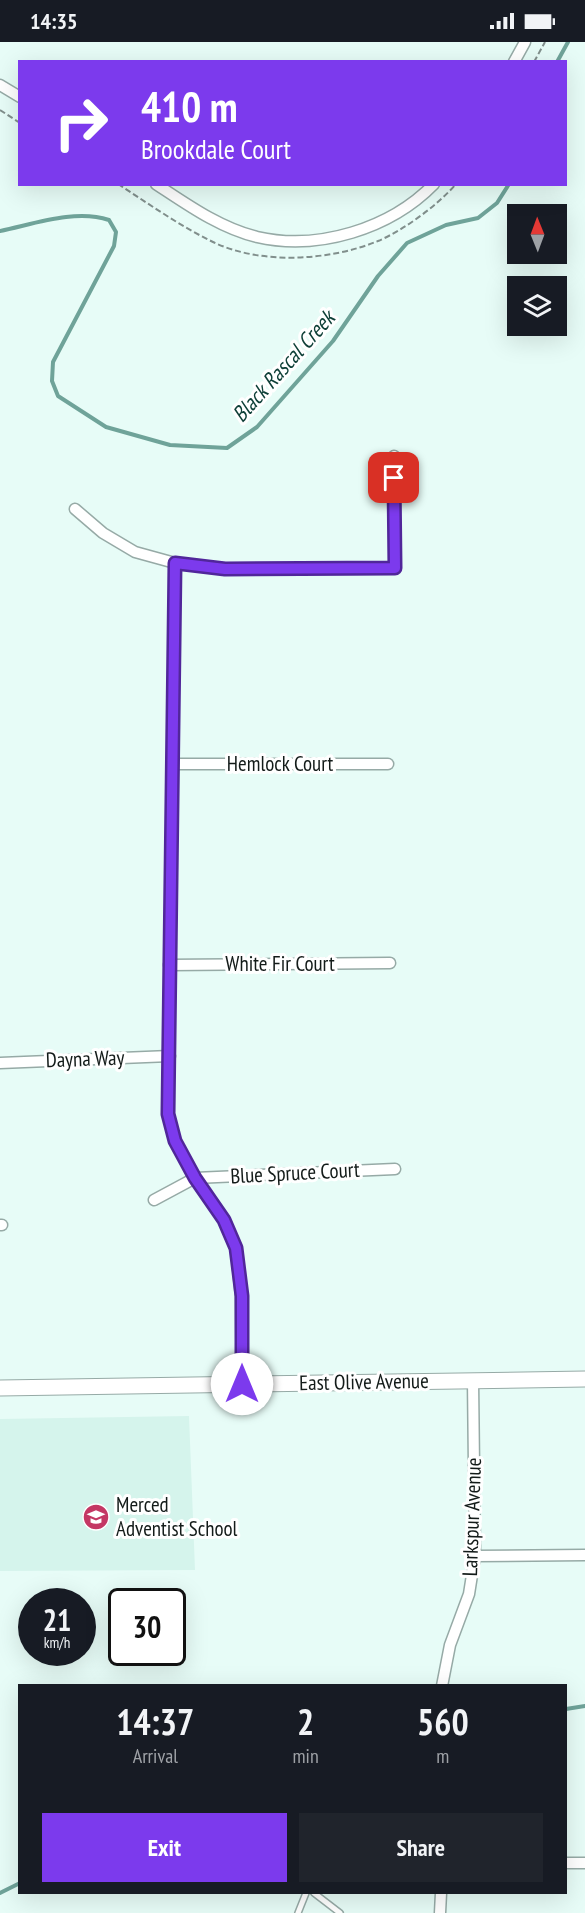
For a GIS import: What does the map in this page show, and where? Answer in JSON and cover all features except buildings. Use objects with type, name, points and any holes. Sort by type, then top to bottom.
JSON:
[{"type":"main road","name":"East Olive Avenue","points":[[0,1388],[585,1379]]},
{"type":"street","points":[[515,60],[525,42]]},
{"type":"street","points":[[0,85],[18,96]]},
{"type":"street","points":[[159,186],[212,220],[257,237],[302,242],[342,236],[382,221],[423,196],[432,186]]},
{"type":"street","points":[[75,509],[103,533],[135,552],[175,563],[225,569],[395,568],[393,456]]},
{"type":"street","points":[[175,563],[168,1114],[175,1141],[195,1178],[224,1220],[236,1248],[242,1296],[242,1384]]},
{"type":"street","name":"Hemlock Court","points":[[173,764],[388,764]]},
{"type":"street","name":"White Fir Court","points":[[170,965],[390,963]]},
{"type":"street","name":"Dayna Way","points":[[0,1063],[170,1056]]},
{"type":"street","name":"Blue Spruce Court","points":[[195,1178],[395,1168]]},
{"type":"street","points":[[154,1200],[195,1178]]},
{"type":"street","name":"Larkspur Avenue","points":[[442,1684],[450,1645],[469,1594],[476,1556],[473,1380]]},
{"type":"street","points":[[476,1556],[585,1555]]},
{"type":"street","points":[[567,1863],[585,1863]]},
{"type":"street","points":[[440,1913],[441,1894]]},
{"type":"lane","points":[[298,1913],[306,1894]]},
{"type":"lane","points":[[315,1894],[340,1913]]},
{"type":"path","points":[[535,60],[545,42]]},
{"type":"path","points":[[0,110],[18,122]]},
{"type":"shaded area","name":"Merced Adventist School","points":[[189,1416],[195,1570],[0,1571],[0,1419]]},
{"type":"waterway","name":"Black Rascal Creek","points":[[558,60],[568,42]]},
{"type":"waterway","name":"Black Rascal Creek","points":[[0,231],[69,217],[96,217],[109,220],[116,232],[114,246],[53,362],[52,381],[58,396],[106,427],[170,445],[227,448],[257,427],[333,341],[378,276],[407,243],[446,225],[478,218],[497,203],[508,186]]},
{"type":"waterway","points":[[567,1709],[585,1706]]},
{"type":"waterway","points":[[0,1893],[18,1884]]},
{"type":"place","name":"Merced Adventist School","points":[[96,1517]]},
{"type":"route","points":[[242,1384],[242,1296],[236,1248],[224,1220],[195,1178],[175,1141],[168,1114],[175,563],[225,569],[395,568],[394,478]]}]
